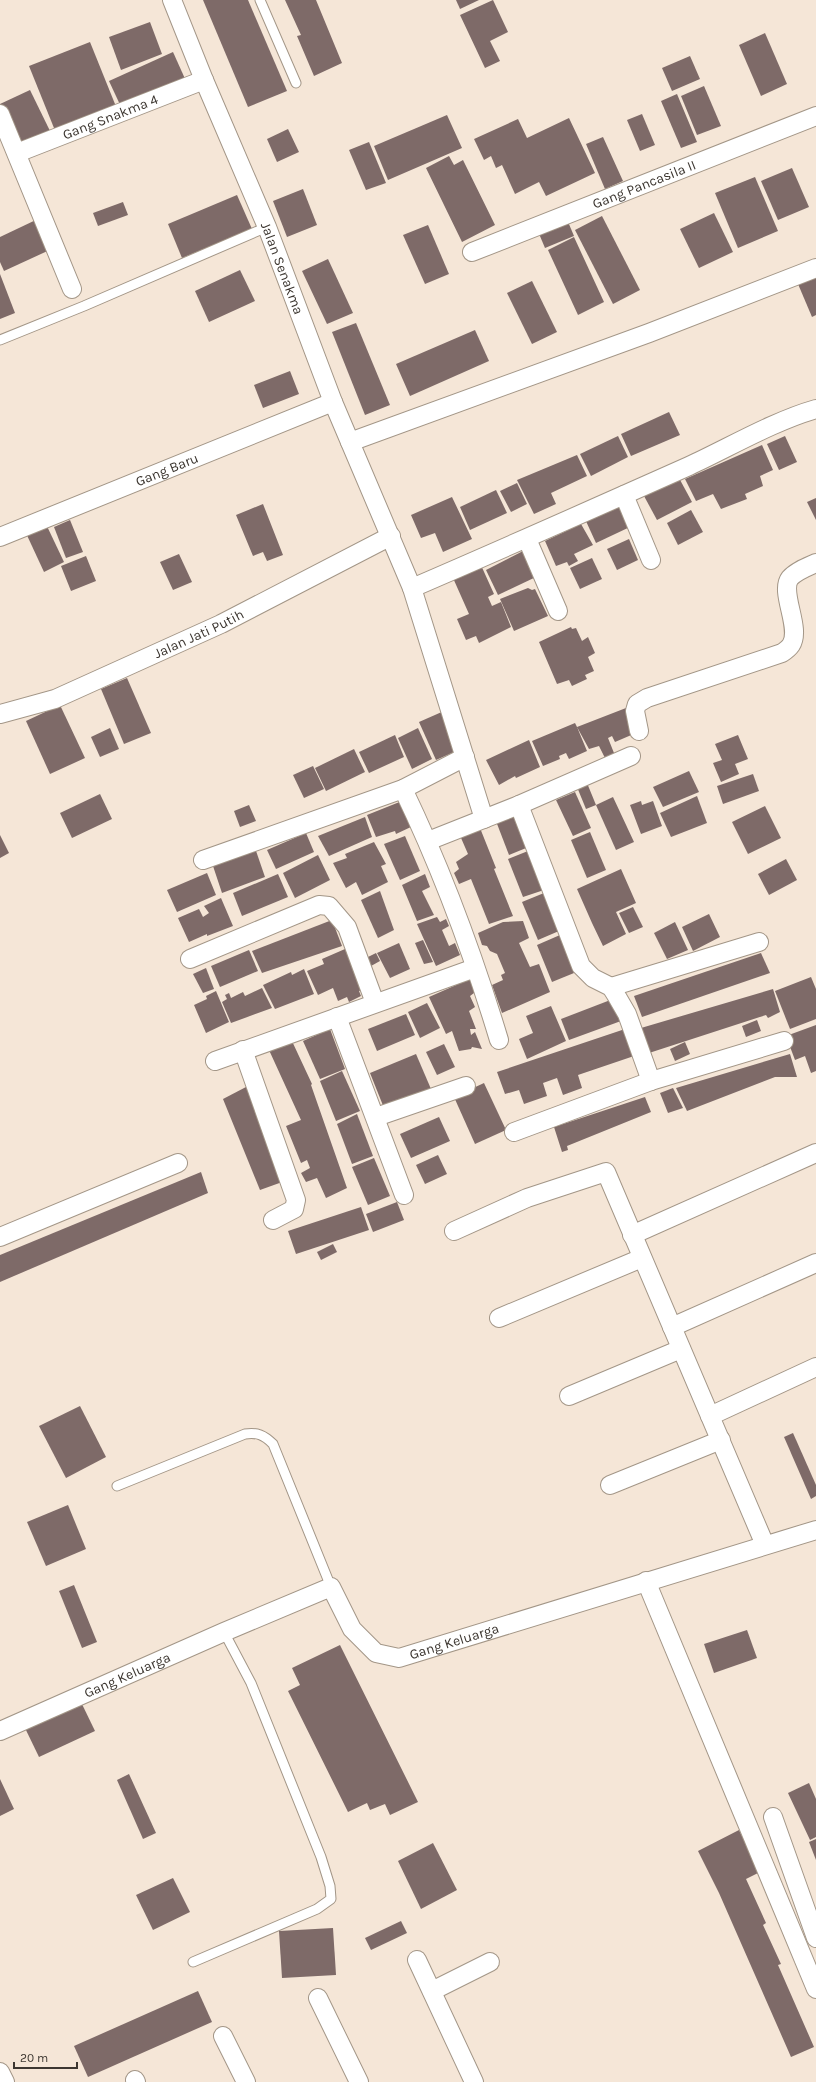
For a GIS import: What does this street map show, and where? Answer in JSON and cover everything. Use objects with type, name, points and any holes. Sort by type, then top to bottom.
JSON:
[{"type":"street","name":"Jalan Senakma","points":[[172,0],[204,80],[267,227],[333,402],[412,588],[484,819]]},
{"type":"street","name":"Gang Snakma 4","points":[[17,153],[204,80]]},
{"type":"street","points":[[0,114],[72,289]]},
{"type":"street","name":"Gang Pancasila II","points":[[472,252],[816,116]]},
{"type":"street","points":[[350,442],[649,333],[816,268]]},
{"type":"street","name":"Gang Baru","points":[[0,537],[333,402]]},
{"type":"street","points":[[412,588],[527,539],[799,414],[816,409]]},
{"type":"street","points":[[624,495],[651,560]]},
{"type":"street","name":"Jalan Jati Putih","points":[[0,714],[55,699],[221,624],[391,536]]},
{"type":"street","points":[[527,539],[558,611]]},
{"type":"street","points":[[640,731],[635,711],[637,704],[647,698],[782,653],[791,645],[794,635],[788,580],[794,574],[816,563]]},
{"type":"street","points":[[428,841],[519,805],[631,756]]},
{"type":"street","points":[[203,860],[403,789],[465,757]]},
{"type":"street","points":[[403,789],[428,841],[462,926],[499,1040]]},
{"type":"street","points":[[519,805],[581,966],[593,978],[611,987],[627,1014],[651,1081]]},
{"type":"street","points":[[190,959],[319,905],[329,906],[346,927],[375,1003]]},
{"type":"street","points":[[611,987],[759,942]]},
{"type":"street","points":[[215,1061],[242,1050],[475,968]]},
{"type":"street","points":[[337,1017],[404,1195]]},
{"type":"street","points":[[514,1132],[651,1081],[784,1041]]},
{"type":"street","points":[[242,1050],[296,1200],[294,1209],[273,1220]]},
{"type":"street","points":[[376,1118],[466,1086]]},
{"type":"street","points":[[632,1235],[816,1153]]},
{"type":"street","points":[[0,1236],[178,1163]]},
{"type":"street","points":[[454,1231],[527,1198],[606,1172],[765,1545]]},
{"type":"street","points":[[499,1318],[642,1258]]},
{"type":"street","points":[[672,1327],[816,1264]]},
{"type":"street","points":[[569,1396],[681,1349]]},
{"type":"street","points":[[710,1416],[816,1367]]},
{"type":"street","points":[[610,1485],[721,1440]]},
{"type":"street","name":"Gang Keluarga","points":[[0,1731],[330,1587],[352,1629],[376,1652],[399,1658],[816,1530]]},
{"type":"street","points":[[646,1581],[816,1988]]},
{"type":"street","points":[[773,1817],[816,1938]]},
{"type":"street","points":[[417,1960],[474,2082]]},
{"type":"street","points":[[432,1991],[490,1962]]},
{"type":"street","points":[[318,1998],[359,2082]]},
{"type":"street","points":[[223,2036],[246,2082]]},
{"type":"street","points":[[0,2072],[5,2082]]},
{"type":"lane","points":[[260,0],[296,83]]},
{"type":"lane","points":[[0,340],[84,306],[267,227]]},
{"type":"lane","points":[[117,1486],[245,1434],[254,1433],[265,1436],[273,1444],[330,1587]]},
{"type":"lane","points":[[193,1962],[317,1909],[331,1899],[330,1886],[321,1857],[263,1712],[251,1683],[224,1632]]},
{"type":"building","points":[[203,0],[248,0],[287,91],[248,107]]},
{"type":"building","points":[[285,0],[316,0],[342,63],[314,76],[297,36],[301,35]]},
{"type":"building","points":[[456,0],[479,0],[460,9]]},
{"type":"building","points":[[493,0],[508,32],[490,41],[500,61],[485,68],[460,15]]},
{"type":"building","points":[[150,22],[162,54],[121,70],[109,37]]},
{"type":"building","points":[[765,33],[787,84],[761,96],[739,45]]},
{"type":"building","points":[[90,42],[117,109],[56,133],[29,66]]},
{"type":"building","points":[[173,52],[186,81],[122,109],[109,81]]},
{"type":"building","points":[[690,56],[700,79],[672,91],[662,68]]},
{"type":"building","points":[[704,86],[721,126],[697,135],[681,96]]},
{"type":"building","points":[[30,90],[51,133],[20,148],[0,104]]},
{"type":"building","points":[[677,94],[697,142],[681,148],[661,101]]},
{"type":"building","points":[[642,114],[655,145],[640,151],[627,120]]},
{"type":"building","points":[[447,115],[462,148],[388,180],[374,146]]},
{"type":"building","points":[[569,118],[595,173],[546,196],[539,182],[515,194],[502,165],[496,168],[491,156],[484,160],[474,139],[518,119],[527,138]]},
{"type":"building","points":[[288,129],[299,152],[277,162],[267,139]]},
{"type":"building","points":[[603,137],[623,181],[605,189],[586,144]]},
{"type":"building","points":[[369,142],[386,183],[366,190],[349,150]]},
{"type":"building","points":[[449,156],[454,165],[463,160],[495,225],[462,242],[426,168]]},
{"type":"building","points":[[792,168],[809,207],[778,220],[761,181]]},
{"type":"building","points":[[755,177],[778,231],[738,248],[715,193]]},
{"type":"building","points":[[303,189],[317,225],[287,237],[273,201]]},
{"type":"building","points":[[237,195],[252,229],[182,258],[168,224]]},
{"type":"building","points":[[123,202],[128,215],[98,226],[93,213]]},
{"type":"building","points":[[714,213],[733,252],[699,268],[680,229]]},
{"type":"building","points":[[602,216],[640,290],[613,304],[575,230]]},
{"type":"building","points":[[566,217],[574,236],[545,248],[537,229]]},
{"type":"building","points":[[40,218],[54,248],[4,271],[0,262],[0,237]]},
{"type":"building","points":[[428,225],[449,274],[425,284],[403,235]]},
{"type":"building","points":[[574,237],[604,302],[578,315],[548,250]]},
{"type":"building","points":[[328,259],[353,313],[327,324],[302,271]]},
{"type":"building","points":[[240,270],[255,301],[209,322],[195,291]]},
{"type":"building","points":[[0,274],[15,313],[0,319]]},
{"type":"building","points":[[816,277],[816,315],[812,317],[798,284]]},
{"type":"building","points":[[532,281],[557,332],[532,344],[507,293]]},
{"type":"building","points":[[356,323],[390,405],[365,415],[332,332]]},
{"type":"building","points":[[475,330],[489,361],[410,396],[396,364]]},
{"type":"building","points":[[290,371],[299,394],[263,408],[254,385]]},
{"type":"building","points":[[669,412],[680,435],[631,456],[621,434]]},
{"type":"building","points":[[618,436],[628,457],[591,476],[580,454]]},
{"type":"building","points":[[785,436],[797,462],[779,470],[767,444]]},
{"type":"building","points":[[762,445],[773,470],[760,476],[763,486],[745,494],[747,499],[721,509],[713,494],[696,501],[685,479]]},
{"type":"building","points":[[577,455],[587,476],[551,493],[556,504],[534,514],[517,480]]},
{"type":"building","points":[[679,478],[692,502],[657,520],[644,496]]},
{"type":"building","points":[[517,483],[527,504],[511,512],[500,491]]},
{"type":"building","points":[[496,490],[507,513],[470,530],[460,507]]},
{"type":"building","points":[[452,497],[472,539],[443,552],[435,533],[421,538],[411,515]]},
{"type":"building","points":[[816,498],[816,520],[807,502]]},
{"type":"building","points":[[620,502],[632,526],[596,543],[585,519]]},
{"type":"building","points":[[263,504],[283,555],[267,561],[263,552],[253,556],[236,515]]},
{"type":"building","points":[[691,510],[703,532],[678,545],[667,523]]},
{"type":"building","points":[[70,520],[83,552],[66,558],[54,527]]},
{"type":"building","points":[[45,522],[64,562],[44,572],[25,531]]},
{"type":"building","points":[[581,524],[593,545],[574,554],[578,561],[569,566],[567,562],[556,566],[545,541]]},
{"type":"building","points":[[629,539],[638,560],[617,570],[607,549]]},
{"type":"building","points":[[525,550],[538,576],[498,595],[486,570]]},
{"type":"building","points":[[179,554],[192,582],[173,590],[160,562]]},
{"type":"building","points":[[86,556],[96,581],[71,591],[61,566]]},
{"type":"building","points":[[592,558],[602,579],[580,589],[570,568]]},
{"type":"building","points":[[480,563],[494,594],[488,597],[492,606],[501,602],[511,627],[479,643],[476,636],[466,640],[457,619],[469,614],[453,578]]},
{"type":"building","points":[[528,588],[532,590],[535,589],[548,616],[514,631],[500,599]]},
{"type":"building","points":[[571,627],[572,629],[576,628],[582,641],[588,637],[595,653],[588,657],[594,671],[585,675],[587,679],[572,686],[569,680],[557,684],[539,642]]},
{"type":"building","points":[[127,678],[151,733],[124,744],[101,689]]},
{"type":"building","points":[[60,705],[85,758],[50,774],[26,721]]},
{"type":"building","points":[[626,708],[636,733],[615,742],[612,736],[608,738],[614,753],[605,758],[599,746],[589,749],[577,727]]},
{"type":"building","points":[[444,711],[461,749],[436,760],[419,722]]},
{"type":"building","points":[[575,723],[587,751],[569,759],[566,753],[559,756],[560,759],[543,766],[532,741]]},
{"type":"building","points":[[110,728],[119,749],[100,757],[91,737]]},
{"type":"building","points":[[418,728],[432,759],[412,769],[398,738]]},
{"type":"building","points":[[395,735],[404,757],[369,773],[359,752]]},
{"type":"building","points":[[738,735],[748,759],[735,764],[739,774],[721,782],[713,763],[722,760],[715,744]]},
{"type":"building","points":[[529,740],[540,767],[516,778],[515,776],[499,785],[486,760]]},
{"type":"building","points":[[354,749],[365,772],[326,791],[315,768]]},
{"type":"building","points":[[313,766],[324,789],[304,798],[293,775]]},
{"type":"building","points":[[689,771],[699,792],[663,807],[653,787]]},
{"type":"building","points":[[753,774],[759,791],[723,804],[717,786]]},
{"type":"building","points":[[587,783],[596,805],[586,809],[577,787]]},
{"type":"building","points":[[575,792],[591,828],[573,836],[556,800]]},
{"type":"building","points":[[100,794],[112,819],[72,838],[60,813]]},
{"type":"building","points":[[697,796],[707,823],[671,837],[660,813]]},
{"type":"building","points":[[613,797],[634,842],[616,850],[596,805]]},
{"type":"building","points":[[402,801],[413,826],[396,834],[395,831],[376,837],[367,815]]},
{"type":"building","points":[[641,801],[642,805],[653,801],[662,826],[641,834],[630,805]]},
{"type":"building","points":[[249,805],[256,821],[240,827],[234,811]]},
{"type":"building","points":[[765,806],[781,838],[748,854],[732,822]]},
{"type":"building","points":[[516,807],[531,846],[509,855],[494,816]]},
{"type":"building","points":[[365,817],[372,837],[329,856],[318,836]]},
{"type":"building","points":[[478,823],[496,868],[494,869],[513,916],[489,924],[471,879],[459,884],[454,873],[459,869],[456,862],[468,854],[458,831]]},
{"type":"building","points":[[590,832],[606,870],[587,878],[571,840]]},
{"type":"building","points":[[306,833],[314,852],[276,869],[267,850]]},
{"type":"building","points":[[0,835],[9,853],[0,858]]},
{"type":"building","points":[[405,836],[420,871],[400,880],[384,844]]},
{"type":"building","points":[[374,842],[386,864],[381,866],[388,882],[362,895],[356,882],[346,888],[333,863],[347,858],[345,854]]},
{"type":"building","points":[[255,848],[265,877],[222,893],[212,863]]},
{"type":"building","points":[[528,851],[544,890],[523,897],[508,859]]},
{"type":"building","points":[[318,855],[330,880],[295,898],[283,873]]},
{"type":"building","points":[[786,859],[797,880],[769,895],[758,874]]},
{"type":"building","points":[[621,869],[636,903],[616,912],[626,934],[603,946],[577,889]]},
{"type":"building","points":[[207,873],[216,895],[177,912],[167,890]]},
{"type":"building","points":[[278,874],[288,897],[242,916],[233,893]]},
{"type":"building","points":[[425,874],[430,887],[422,891],[434,915],[417,921],[402,885]]},
{"type":"building","points":[[380,891],[394,930],[378,938],[361,900]]},
{"type":"building","points":[[544,893],[559,931],[538,940],[522,902]]},
{"type":"building","points":[[221,898],[233,926],[207,936],[207,934],[189,942],[178,918],[199,909],[203,917],[209,913],[204,906]]},
{"type":"building","points":[[633,907],[643,927],[629,933],[619,913]]},
{"type":"building","points":[[709,914],[720,937],[693,951],[682,927]]},
{"type":"building","points":[[437,917],[440,922],[446,919],[449,926],[442,930],[449,946],[455,943],[460,955],[436,966],[417,924]]},
{"type":"building","points":[[332,920],[342,946],[262,973],[252,951]]},
{"type":"building","points":[[523,921],[529,938],[519,943],[530,967],[539,964],[550,992],[502,1013],[492,985],[503,980],[501,975],[505,973],[497,954],[490,951],[487,946],[482,945],[478,933],[503,922]]},
{"type":"building","points":[[675,922],[688,950],[667,959],[654,933]]},
{"type":"building","points":[[560,935],[574,973],[552,982],[537,945]]},
{"type":"building","points":[[423,940],[433,962],[424,964],[415,943]]},
{"type":"building","points":[[399,943],[410,969],[390,978],[377,953]]},
{"type":"building","points":[[345,949],[362,990],[359,991],[361,996],[349,1002],[347,997],[338,1001],[333,988],[318,995],[307,971],[324,964],[322,959]]},
{"type":"building","points":[[249,950],[258,971],[220,987],[211,966]]},
{"type":"building","points":[[376,953],[380,961],[371,966],[366,958]]},
{"type":"building","points":[[761,953],[770,973],[642,1017],[634,996]]},
{"type":"building","points":[[206,968],[214,989],[203,993],[193,974]]},
{"type":"building","points":[[304,969],[314,994],[275,1009],[263,985],[291,972],[292,975]]},
{"type":"building","points":[[811,977],[816,989],[816,1019],[790,1029],[775,991]]},
{"type":"building","points":[[472,978],[478,990],[470,996],[475,1007],[469,1011],[476,1029],[470,1029],[471,1035],[475,1032],[482,1049],[472,1047],[471,1049],[459,1051],[452,1031],[446,1034],[429,997]]},
{"type":"building","points":[[262,988],[272,1008],[231,1023],[222,1002],[227,999],[225,995],[229,993],[231,998],[243,992],[245,996]]},
{"type":"building","points":[[773,989],[780,1012],[768,1018],[766,1015],[649,1053],[641,1028]]},
{"type":"building","points":[[216,991],[229,1022],[206,1033],[194,1005],[207,999],[206,996]]},
{"type":"building","points":[[613,999],[621,1021],[569,1040],[561,1019]]},
{"type":"building","points":[[427,1003],[440,1028],[420,1038],[408,1012]]},
{"type":"building","points":[[551,1006],[566,1041],[527,1059],[519,1039],[533,1033],[526,1016]]},
{"type":"building","points":[[406,1014],[415,1035],[377,1051],[368,1029]]},
{"type":"building","points":[[757,1020],[761,1031],[746,1037],[742,1026]]},
{"type":"building","points":[[816,1025],[816,1071],[811,1073],[805,1056],[795,1060],[786,1036]]},
{"type":"building","points":[[330,1029],[345,1069],[320,1079],[303,1041]]},
{"type":"building","points":[[625,1029],[634,1056],[578,1075],[582,1088],[563,1095],[557,1078],[543,1083],[547,1096],[524,1104],[519,1090],[505,1094],[497,1072]]},
{"type":"building","points":[[291,1039],[312,1084],[311,1085],[347,1188],[326,1198],[317,1178],[306,1182],[301,1173],[310,1168],[307,1160],[301,1163],[286,1126],[301,1120],[269,1050]]},
{"type":"building","points":[[685,1042],[690,1054],[675,1061],[670,1049]]},
{"type":"building","points":[[444,1044],[455,1067],[437,1075],[426,1052]]},
{"type":"building","points":[[416,1054],[431,1089],[384,1108],[370,1073]]},
{"type":"building","points":[[790,1054],[797,1077],[775,1077],[687,1111],[676,1088]]},
{"type":"building","points":[[342,1071],[360,1111],[336,1121],[320,1081]]},
{"type":"building","points":[[484,1083],[506,1130],[475,1144],[454,1097]]},
{"type":"building","points":[[246,1087],[285,1181],[260,1190],[223,1099]]},
{"type":"building","points":[[673,1088],[683,1108],[668,1113],[660,1093]]},
{"type":"building","points":[[645,1097],[651,1112],[567,1146],[568,1150],[562,1152],[554,1127]]},
{"type":"building","points":[[357,1114],[373,1156],[352,1164],[337,1124]]},
{"type":"building","points":[[439,1117],[450,1141],[411,1158],[400,1134]]},
{"type":"building","points":[[438,1155],[447,1174],[425,1184],[416,1165]]},
{"type":"building","points":[[374,1158],[390,1196],[368,1205],[352,1167]]},
{"type":"building","points":[[201,1172],[208,1193],[0,1282],[0,1255]]},
{"type":"building","points":[[397,1202],[404,1220],[373,1232],[366,1214]]},
{"type":"building","points":[[361,1207],[369,1230],[296,1254],[288,1231]]},
{"type":"building","points":[[333,1244],[337,1252],[321,1260],[317,1252]]},
{"type":"building","points":[[80,1406],[106,1457],[66,1478],[39,1426]]},
{"type":"building","points":[[793,1433],[816,1485],[816,1496],[811,1499],[784,1437]]},
{"type":"building","points":[[68,1505],[86,1549],[46,1566],[27,1522]]},
{"type":"building","points":[[74,1585],[97,1642],[82,1648],[59,1591]]},
{"type":"building","points":[[747,1630],[757,1658],[714,1673],[704,1644]]},
{"type":"building","points":[[340,1645],[418,1802],[390,1815],[385,1804],[370,1810],[367,1803],[348,1812],[288,1691],[300,1685],[292,1668]]},
{"type":"building","points":[[80,1700],[95,1731],[39,1757],[24,1726]]},
{"type":"building","points":[[129,1774],[156,1833],[143,1839],[117,1780]]},
{"type":"building","points":[[0,1779],[14,1809],[0,1816]]},
{"type":"building","points":[[809,1783],[816,1799],[816,1837],[810,1840],[788,1793]]},
{"type":"building","points":[[739,1830],[760,1872],[746,1879],[766,1923],[763,1925],[781,1964],[778,1965],[814,2047],[791,2057],[719,1893],[698,1851]]},
{"type":"building","points":[[816,1839],[816,1860],[809,1842]]},
{"type":"building","points":[[433,1843],[457,1890],[421,1909],[398,1861]]},
{"type":"building","points":[[173,1878],[190,1912],[153,1930],[136,1895]]},
{"type":"building","points":[[401,1921],[407,1933],[371,1950],[365,1938]]},
{"type":"building","points":[[333,1928],[336,1975],[282,1978],[279,1931]]},
{"type":"building","points":[[198,1991],[212,2022],[88,2077],[74,2046]]}]
